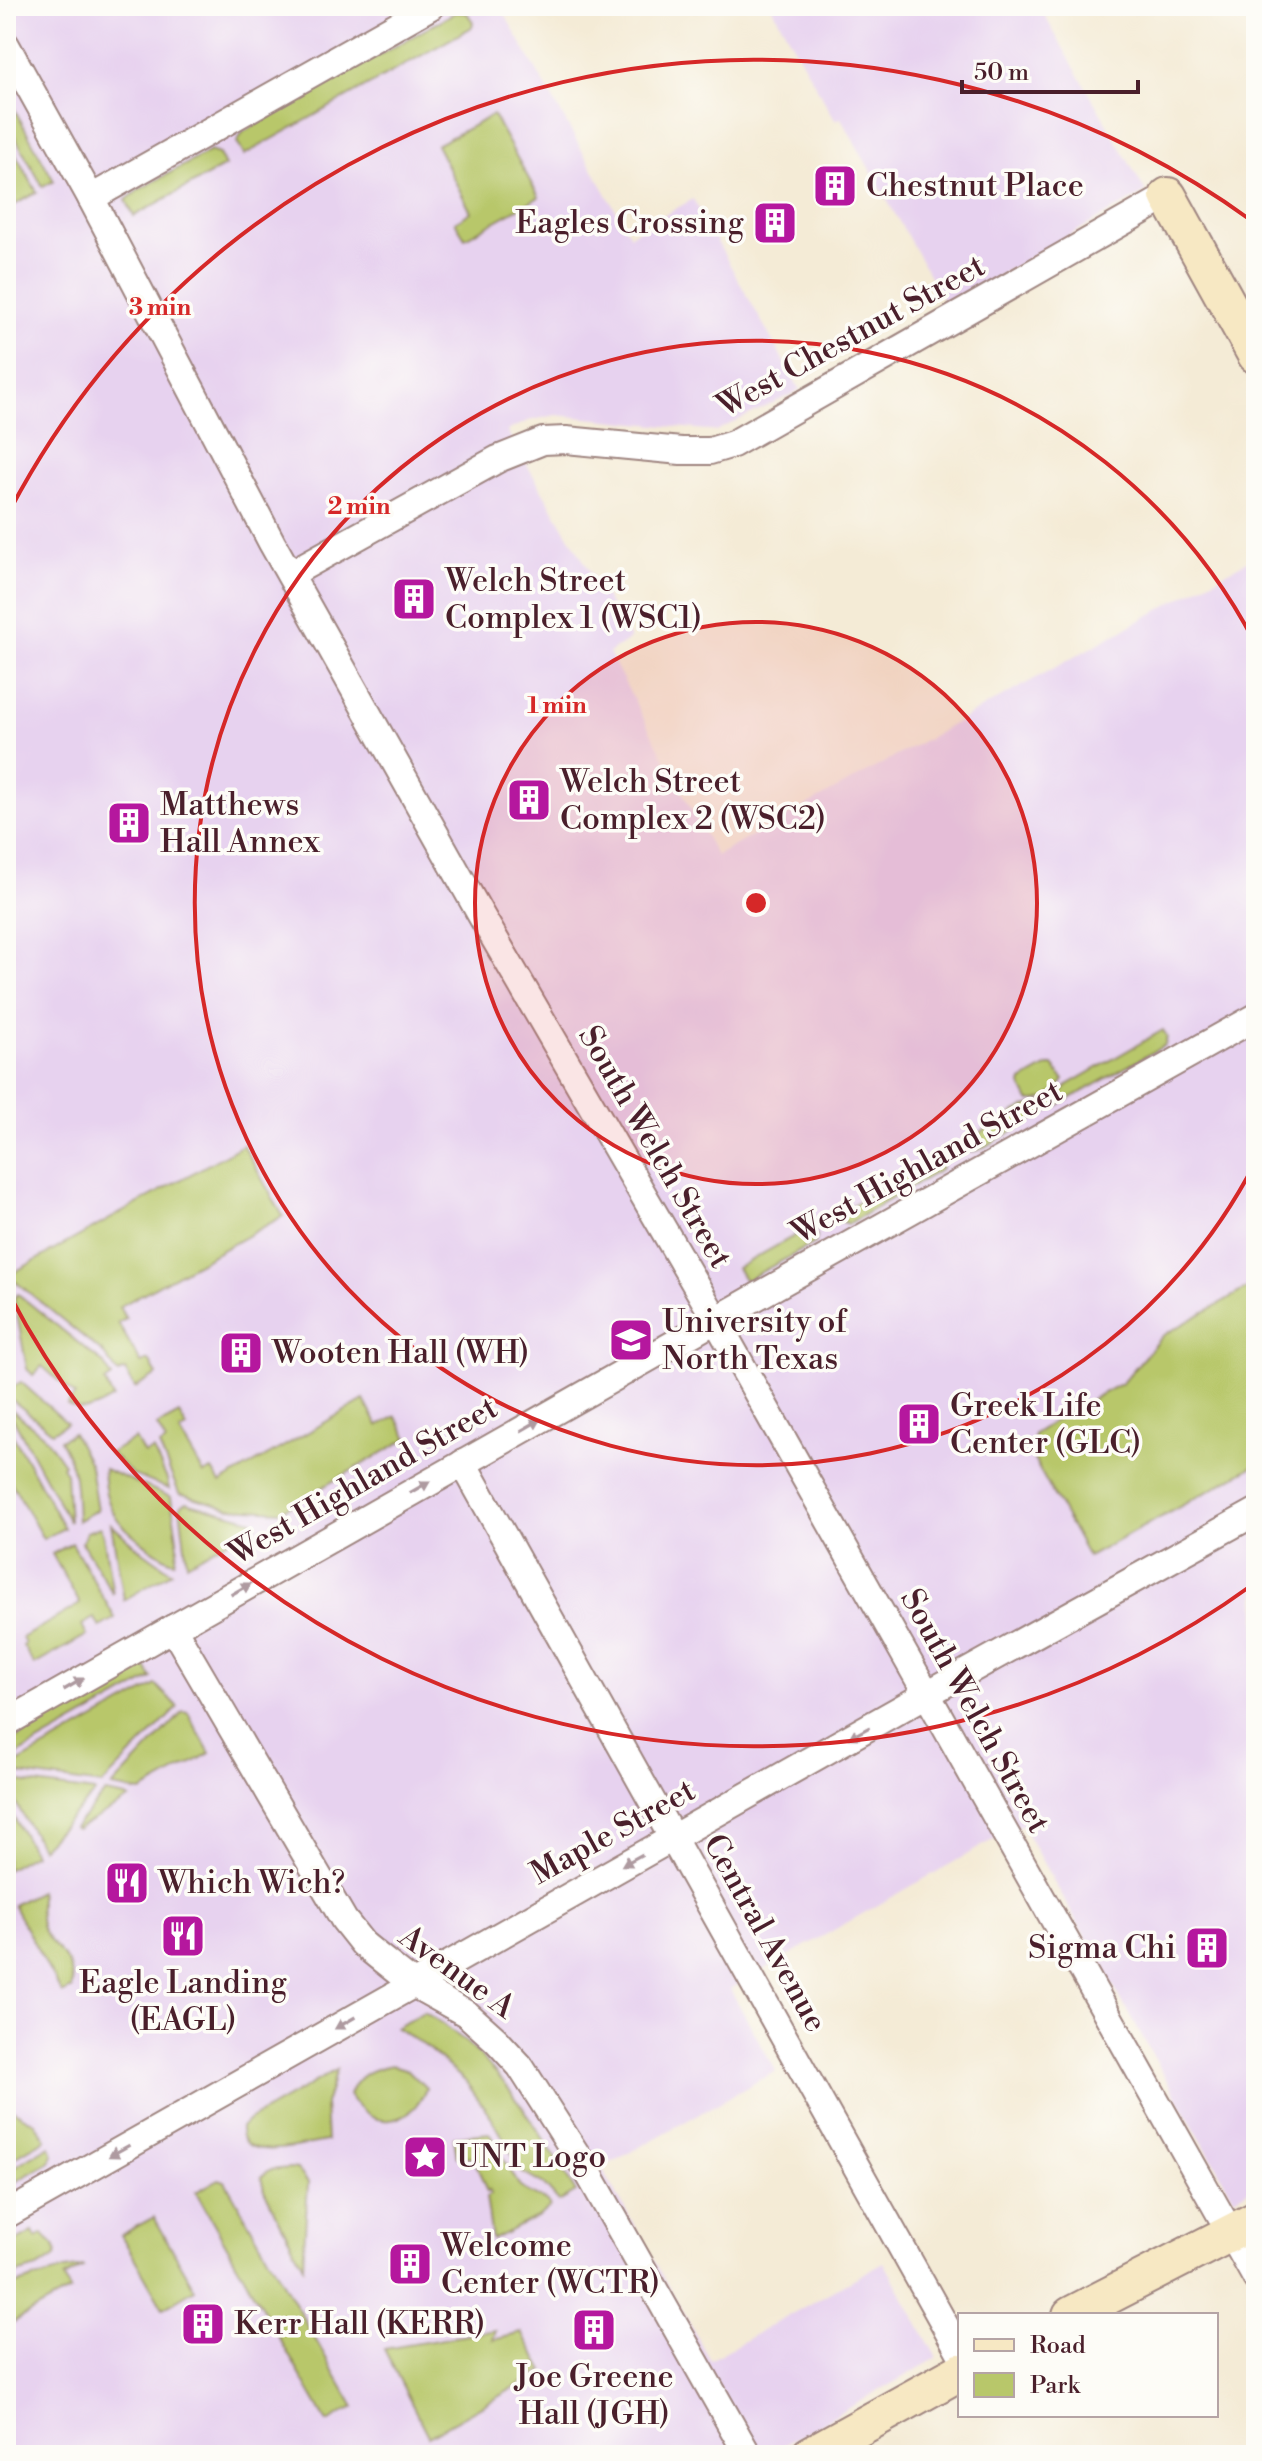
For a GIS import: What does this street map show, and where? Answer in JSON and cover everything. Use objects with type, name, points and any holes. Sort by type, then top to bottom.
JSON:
[{"type":"street","points":[[91,198],[431,6]]},
{"type":"street","name":"South Welch Street","points":[[6,45],[91,198],[290,574],[482,917],[716,1320],[927,1694],[1244,2227],[1256,2278]]},
{"type":"street","points":[[1168,196],[1256,355]]},
{"type":"street","name":"West Chestnut Street","points":[[290,574],[498,459],[543,441],[566,440],[681,451],[710,451],[733,444],[1168,196]]},
{"type":"street","name":"West Highland Street","points":[[6,1723],[1256,1017]]},
{"type":"street","name":"Central Avenue","points":[[463,1463],[958,2348]]},
{"type":"street","name":"Maple Street","points":[[6,2215],[927,1694],[1256,1512]]},
{"type":"street","name":"Avenue A","points":[[173,1628],[344,1920],[363,1944],[413,1984],[467,2014],[496,2040],[538,2091],[589,2174],[748,2455]]},
{"type":"street","points":[[1075,2313],[1244,2227]]},
{"type":"street","points":[[810,2455],[958,2373]]},
{"type":"shaded area","name":"University of North Texas","points":[[6,6],[500,6],[630,235],[693,199],[800,390],[716,431],[556,415],[528,421],[507,431],[630,639],[609,653],[716,856],[1256,556],[1256,2186],[1234,2198],[1021,1824],[730,1989],[776,2071],[602,2168],[710,2360],[884,2262],[937,2358],[766,2455],[6,2455]]},
{"type":"shaded area","points":[[771,6],[1039,6],[1146,192],[946,305],[841,118],[835,120]]},
{"type":"green space","points":[[456,12],[467,13],[473,22],[472,27],[244,155],[237,142],[243,132]]},
{"type":"green space","points":[[6,94],[54,181],[43,187],[6,121]]},
{"type":"green space","points":[[493,115],[539,197],[465,238],[455,222],[471,212],[436,145]]},
{"type":"green space","points":[[6,137],[37,192],[7,209],[6,207]]},
{"type":"green space","points":[[210,151],[219,154],[225,166],[134,216],[126,200],[140,189]]},
{"type":"green space","points":[[1163,1030],[1167,1037],[1165,1045],[979,1150],[970,1152],[961,1145],[1015,1112],[1056,1099],[1068,1085]]},
{"type":"green space","points":[[1053,1066],[1064,1080],[1050,1096],[1029,1101],[1022,1081]]},
{"type":"green space","points":[[243,1145],[283,1216],[119,1307],[126,1319],[118,1323],[141,1363],[149,1360],[157,1375],[135,1388],[125,1370],[118,1373],[102,1352],[11,1278],[13,1273]]},
{"type":"green space","points":[[939,1156],[942,1164],[940,1170],[848,1224],[837,1219],[835,1215]]},
{"type":"green space","points":[[812,1226],[817,1237],[815,1243],[745,1281],[737,1268]]},
{"type":"green space","points":[[1256,1283],[1256,1465],[1088,1557],[1032,1456],[1034,1434],[1122,1383],[1162,1336]]},
{"type":"green space","points":[[18,1294],[103,1363],[112,1377],[105,1382],[113,1398],[91,1409],[73,1408],[67,1405],[75,1395],[42,1366],[33,1375],[27,1369],[14,1298]]},
{"type":"green space","points":[[21,1382],[67,1423],[52,1432],[6,1395],[6,1391]]},
{"type":"green space","points":[[364,1400],[378,1426],[396,1416],[408,1438],[281,1511],[229,1508],[179,1493],[159,1446],[166,1442],[157,1426],[179,1414],[187,1428],[180,1432],[204,1474],[212,1470],[220,1483]]},
{"type":"green space","points":[[6,1405],[45,1437],[64,1464],[69,1522]]},
{"type":"green space","points":[[6,1423],[64,1528],[43,1539],[6,1473]]},
{"type":"green space","points":[[73,1433],[90,1466],[97,1510],[77,1521],[72,1470],[60,1440]]},
{"type":"green space","points":[[135,1439],[144,1454],[153,1450],[169,1489],[133,1475],[110,1453]]},
{"type":"green space","points":[[104,1469],[171,1497],[178,1546],[175,1561],[144,1543],[116,1517],[106,1493]]},
{"type":"green space","points":[[186,1502],[257,1524],[187,1564],[180,1506]]},
{"type":"green space","points":[[111,1524],[133,1544],[172,1572],[124,1600]]},
{"type":"green space","points":[[100,1527],[113,1594],[82,1543],[86,1532]]},
{"type":"green space","points":[[72,1543],[115,1618],[100,1627],[94,1618],[82,1625],[87,1635],[34,1665],[22,1638],[80,1604],[52,1554]]},
{"type":"green space","points":[[145,1665],[152,1678],[6,1761],[6,1744]]},
{"type":"green space","points":[[156,1685],[178,1707],[102,1785],[6,1772],[7,1769]]},
{"type":"green space","points":[[183,1712],[188,1713],[210,1753],[141,1792],[112,1787]]},
{"type":"green space","points":[[6,1780],[94,1792],[95,1793],[41,1848]]},
{"type":"green space","points":[[105,1793],[129,1799],[74,1828]]},
{"type":"green space","points":[[6,1803],[34,1854],[6,1870]]},
{"type":"green space","points":[[39,1891],[42,1928],[70,1968],[72,1989],[62,1994],[13,1905]]},
{"type":"green space","points":[[424,2012],[472,2048],[492,2069],[529,2116],[576,2192],[559,2202],[544,2185],[523,2173],[492,2118],[465,2081],[425,2046],[396,2028]]},
{"type":"green space","points":[[392,2065],[408,2070],[426,2088],[411,2111],[390,2120],[379,2119],[358,2107],[349,2095],[356,2082],[366,2074]]},
{"type":"green space","points":[[336,2070],[325,2104],[327,2141],[261,2149],[250,2146],[243,2139],[241,2127],[247,2121]]},
{"type":"green space","points":[[6,2106],[35,2123],[46,2139],[6,2162]]},
{"type":"green space","points":[[489,2133],[520,2187],[547,2202],[550,2207],[492,2240],[486,2197],[491,2194],[489,2190],[487,2192],[474,2158],[457,2157],[454,2137]]},
{"type":"green space","points":[[50,2146],[53,2155],[50,2162],[6,2187],[6,2171]]},
{"type":"green space","points":[[297,2169],[308,2182],[303,2266],[264,2190],[261,2177],[269,2170]]},
{"type":"green space","points":[[219,2179],[225,2181],[354,2407],[327,2422],[196,2192]]},
{"type":"green space","points":[[154,2217],[195,2289],[163,2308],[121,2235]]},
{"type":"green space","points":[[33,2232],[36,2238],[43,2234],[57,2250],[56,2257],[37,2268],[6,2277],[6,2247]]},
{"type":"green space","points":[[84,2267],[64,2278],[70,2291],[6,2326],[6,2287]]},
{"type":"green space","points":[[496,2330],[493,2340],[522,2333],[544,2371],[428,2436],[384,2349]]},
{"type":"place","name":"Chestnut Place","points":[[835,186]]},
{"type":"place","name":"Eagles Crossing","points":[[775,223]]},
{"type":"place","name":"Welch Street Complex 1 (WSC1)","points":[[414,599]]},
{"type":"place","name":"Welch Street Complex 2 (WSC2)","points":[[529,800]]},
{"type":"place","name":"Matthews Hall Annex","points":[[129,823]]},
{"type":"place","name":"University of North Texas","points":[[631,1340]]},
{"type":"place","name":"Wooten Hall (WH)","points":[[241,1353]]},
{"type":"place","name":"Greek Life Center (GLC)","points":[[919,1424]]},
{"type":"place","name":"Which Wich?","points":[[127,1883]]},
{"type":"place","name":"Eagle Landing (EAGL)","points":[[183,1936]]},
{"type":"place","name":"Sigma Chi","points":[[1207,1948]]},
{"type":"place","name":"UNT Logo","points":[[425,2157]]},
{"type":"place","name":"Welcome Center (WCTR)","points":[[410,2264]]},
{"type":"place","name":"Kerr Hall (KERR)","points":[[203,2324]]},
{"type":"place","name":"Joe Greene Hall (JGH)","points":[[594,2330]]}]
